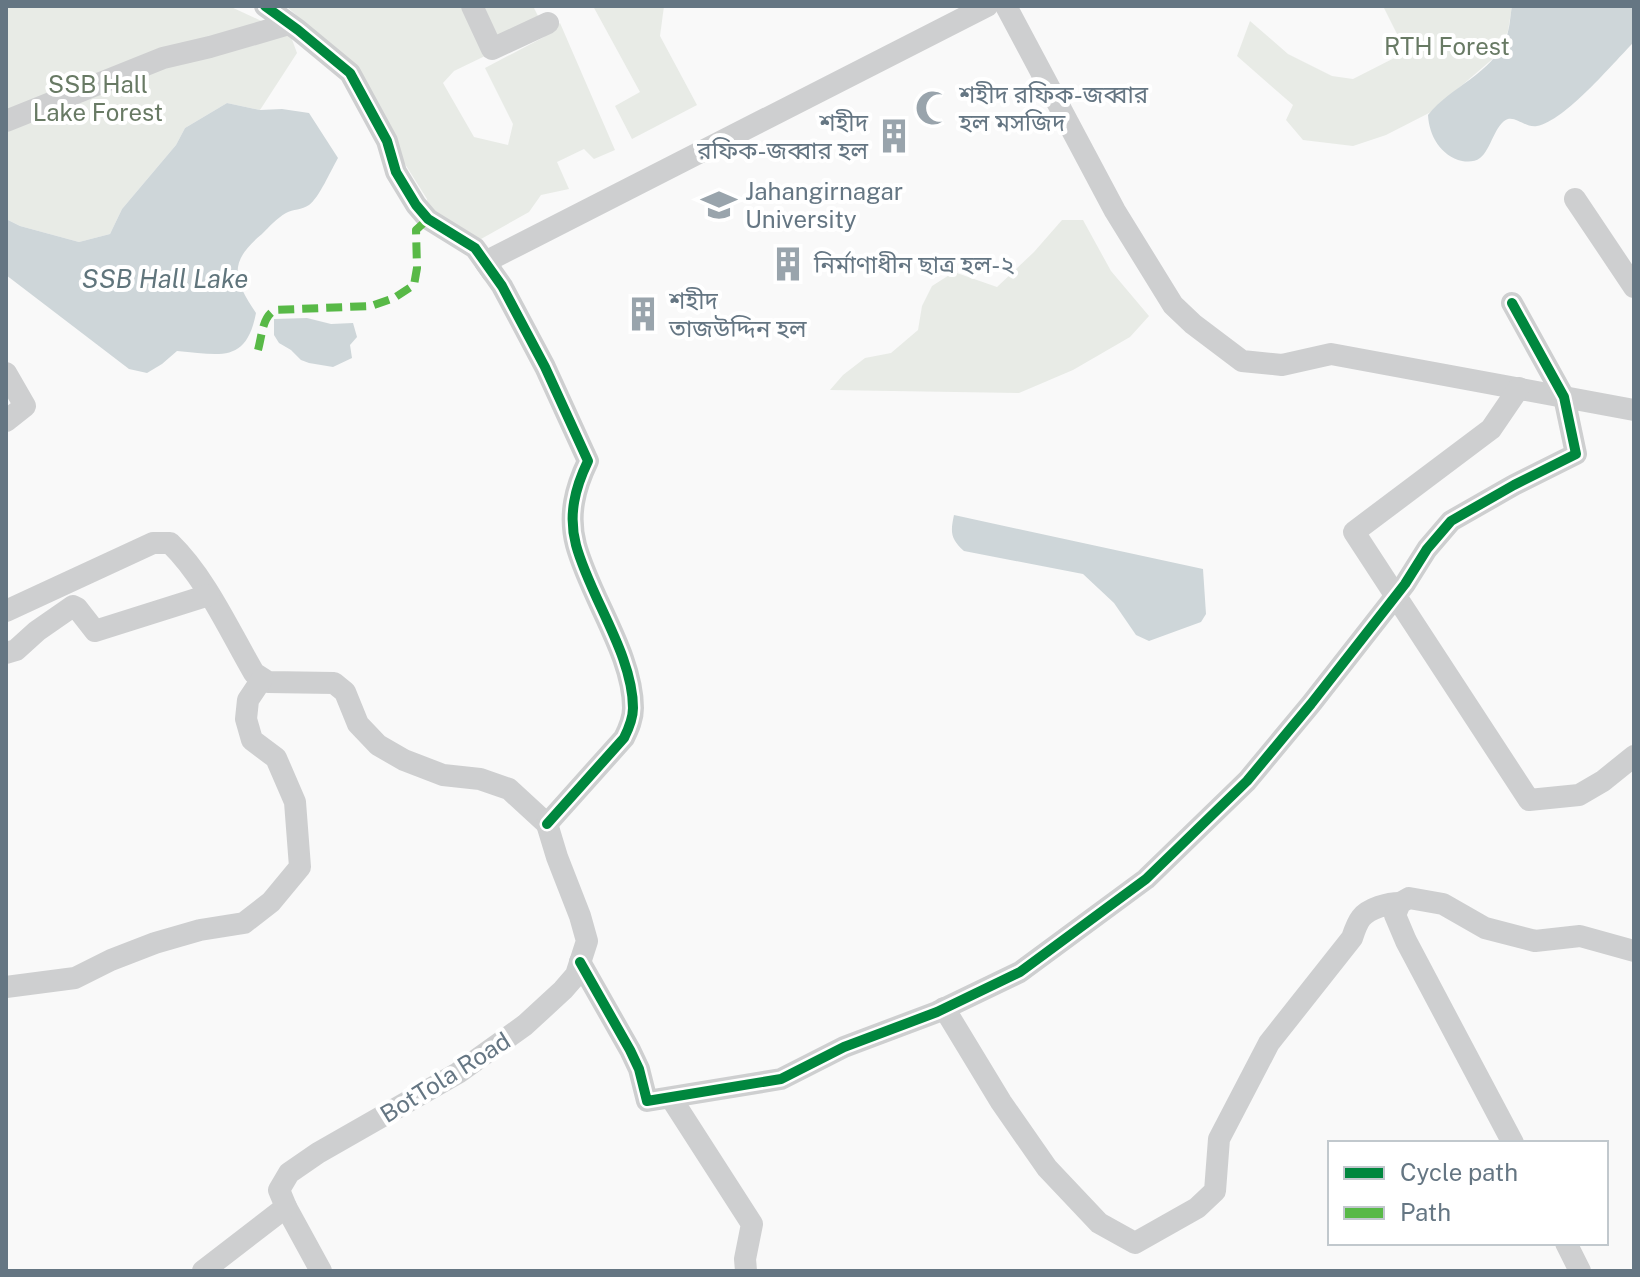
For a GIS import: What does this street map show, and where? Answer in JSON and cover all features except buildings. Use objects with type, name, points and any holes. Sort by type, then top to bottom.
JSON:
[{"type":"street","points":[[265,6],[350,73],[387,141],[396,172],[416,205],[428,219],[475,248],[485,262],[502,286],[547,371],[588,461],[575,497],[575,544],[622,659],[631,686],[633,709],[624,738],[547,824]]},
{"type":"street","points":[[472,6],[492,49],[548,23]]},
{"type":"street","points":[[485,262],[987,6]]},
{"type":"street","points":[[1006,6],[1115,211],[1173,305],[1242,361],[1282,365],[1331,354],[1634,410]]},
{"type":"street","points":[[6,121],[163,58],[289,24]]},
{"type":"street","points":[[1575,199],[1634,287]]},
{"type":"street","points":[[6,611],[153,543],[170,543],[196,573],[254,673],[262,679],[268,682],[334,683],[345,692],[358,724],[378,745],[404,760],[443,775],[480,779],[509,789],[547,824],[587,941],[580,962],[630,1050],[639,1069],[647,1101],[781,1079],[844,1047],[944,1008],[1020,972],[1146,879],[1247,781],[1311,704],[1451,521],[1576,454],[1564,397],[1512,303]]},
{"type":"street","points":[[6,373],[25,406],[6,421]]},
{"type":"street","points":[[1519,388],[1491,429],[1354,532],[1529,800],[1579,795],[1603,781],[1634,756]]},
{"type":"street","points":[[6,653],[16,650],[73,606],[95,631],[209,595]]},
{"type":"street","points":[[6,987],[75,978],[155,943],[200,930],[244,923],[271,902],[300,867],[295,802],[276,758],[252,740],[246,719],[248,700],[262,679]]},
{"type":"street","points":[[944,1008],[1001,1102],[1047,1168],[1099,1223],[1135,1243],[1197,1208],[1215,1191],[1219,1139],[1269,1043],[1352,938],[1361,918],[1409,898],[1443,904],[1485,928],[1535,941],[1580,936],[1634,951]]},
{"type":"street","points":[[1400,903],[1395,915],[1406,941],[1512,1141]]},
{"type":"street","name":"BotTola Road","points":[[286,1207],[279,1190],[289,1173],[318,1153],[458,1073],[525,1025],[563,990],[576,975],[580,962]]},
{"type":"street","points":[[671,1098],[752,1224],[745,1259],[746,1271]]},
{"type":"street","points":[[203,1271],[286,1207],[321,1271]]},
{"type":"street","points":[[1567,1245],[1580,1271]]},
{"type":"green space","name":"SSB Hall Lake Forest","points":[[6,6],[229,6],[290,34],[297,53],[260,110],[227,103],[185,128],[176,145],[122,209],[110,234],[79,242],[20,226],[6,219]]},
{"type":"green space","points":[[286,6],[462,6],[485,56],[454,71],[443,83],[474,137],[508,145],[513,124],[485,68],[544,37],[560,23],[615,150],[594,159],[584,149],[557,162],[569,189],[541,195],[529,212],[481,239],[428,219],[427,199],[330,45]]},
{"type":"green space","points":[[482,6],[533,6],[538,16],[498,36]]},
{"type":"green space","points":[[593,6],[664,6],[660,36],[697,105],[632,139],[615,106],[640,92]]},
{"type":"green space","name":"RTH Forest","points":[[1383,6],[1512,6],[1508,31],[1496,56],[1431,112],[1386,135],[1353,146],[1303,140],[1286,120],[1293,105],[1237,56],[1250,21],[1288,54],[1332,76],[1353,79],[1406,52]]},
{"type":"green space","points":[[1062,220],[1083,220],[1111,271],[1149,316],[1130,337],[1073,370],[1019,393],[830,390],[865,358],[891,353],[918,330],[922,306],[932,286],[954,272],[997,287]]},
{"type":"water","points":[[1512,6],[1634,6],[1634,42],[1561,114],[1537,126],[1508,119],[1500,126],[1480,158],[1462,161],[1442,150],[1431,130],[1428,115],[1481,71],[1500,50],[1507,34]]},
{"type":"water","name":"SSB Hall Lake","points":[[227,103],[260,110],[309,113],[338,158],[313,201],[306,207],[279,217],[243,253],[239,262],[239,280],[256,313],[251,330],[238,349],[218,354],[177,351],[147,373],[129,369],[6,275],[6,219],[20,226],[79,242],[110,234],[122,209],[176,145],[185,128]]},
{"type":"water","name":"SSB Hall Lake","points":[[307,318],[331,324],[353,323],[357,337],[350,345],[352,358],[333,367],[309,363],[279,343],[274,335],[274,319]]},
{"type":"water","points":[[954,515],[1203,569],[1206,614],[1201,622],[1149,641],[1136,635],[1114,603],[1083,574],[964,551],[953,535]]},
{"type":"marked path","points":[[258,350],[265,322],[275,310],[371,306],[394,298],[414,285],[416,230],[428,219]]},
{"type":"cycle path","points":[[265,6],[350,73],[387,141],[396,172],[416,205],[428,219],[475,248],[502,286],[545,367],[588,461],[574,502],[574,534],[582,565],[626,667],[633,712],[624,738],[547,824]]},
{"type":"cycle path","points":[[580,962],[630,1050],[639,1069],[647,1101],[781,1079],[844,1047],[937,1012],[1020,972],[1146,879],[1247,781],[1311,704],[1451,521],[1576,454],[1564,397],[1512,303]]},
{"type":"place","name":"শহীদ রফিক-জব্বার হল মসজিদ","points":[[933,108]]},
{"type":"place","name":"শহীদ রফিক-জব্বার হল","points":[[894,136]]},
{"type":"place","name":"Jahangirnagar University","points":[[719,205]]},
{"type":"place","name":"নির্মাণাধীন ছাত্র হল-২","points":[[788,264]]},
{"type":"place","name":"শহীদ তাজউদ্দিন হল","points":[[643,314]]}]
